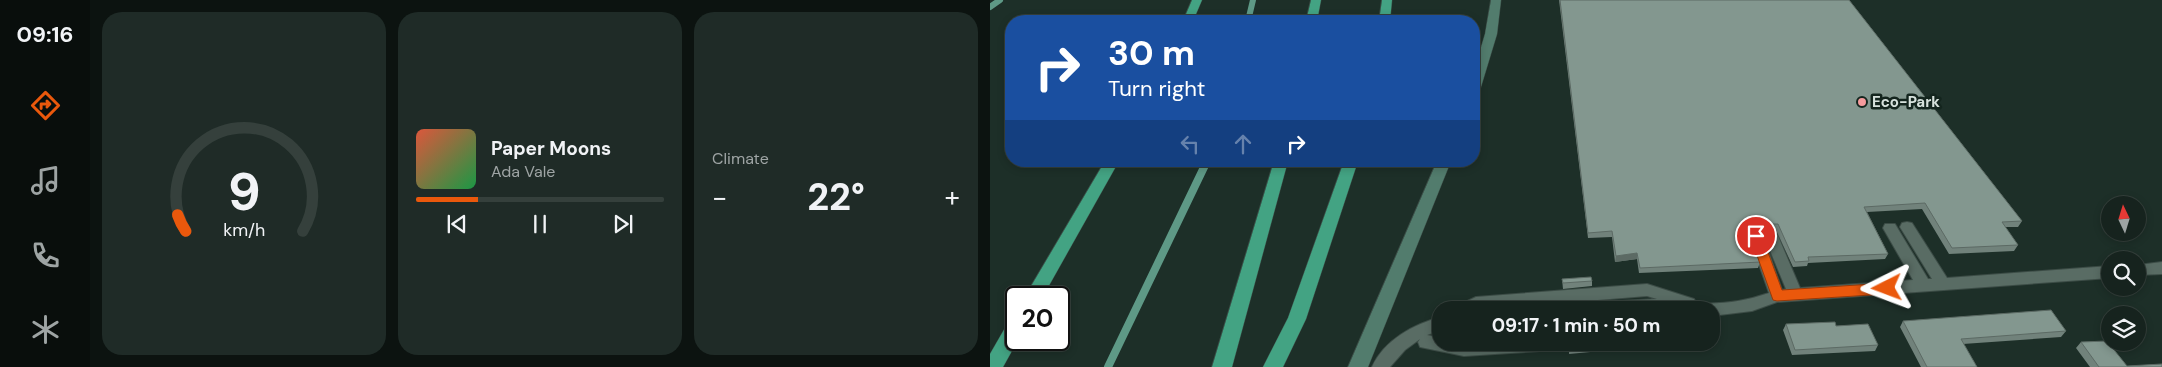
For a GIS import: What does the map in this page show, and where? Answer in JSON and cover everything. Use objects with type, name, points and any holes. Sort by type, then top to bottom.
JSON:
[{"type":"highway","points":[[1191,15],[1197,0]]},
{"type":"highway","points":[[1313,15],[1316,0]]},
{"type":"highway","points":[[1387,15],[1388,0]]},
{"type":"highway","points":[[1041,286],[1109,167]]},
{"type":"highway","points":[[1222,367],[1279,167]]},
{"type":"highway","points":[[1273,367],[1296,319],[1345,182],[1349,167]]},
{"type":"highway","points":[[993,367],[1005,346]]},
{"type":"street","points":[[1480,75],[1491,34],[1496,0]]},
{"type":"street","points":[[1358,367],[1441,167]]},
{"type":"lane","points":[[1907,227],[1943,284]]},
{"type":"lane","points":[[1890,228],[1924,286]]},
{"type":"lane","points":[[1756,236],[1777,296]]},
{"type":"lane","points":[[1771,236],[1794,294]]},
{"type":"lane","points":[[2146,269],[2162,268]]},
{"type":"lane","points":[[1720,309],[1752,305],[1777,296],[1794,294],[2101,273]]},
{"type":"lane","points":[[1502,301],[1647,290],[1682,301]]},
{"type":"lane","points":[[1380,367],[1393,348],[1432,332]]},
{"type":"building","points":[[1560,0],[1849,0],[2022,221],[2002,222],[2018,245],[1952,248],[1925,203],[1864,207],[1888,254],[1808,257],[1809,261],[1795,262],[1778,224],[1768,224],[1765,227],[1763,224],[1753,224],[1749,230],[1760,262],[1640,268],[1637,253],[1616,256],[1612,231],[1588,233]]},
{"type":"building","points":[[1591,277],[1592,281],[1563,283],[1562,279]]},
{"type":"building","points":[[2051,310],[2066,331],[1961,339],[1977,367],[1927,367],[1903,321]]},
{"type":"building","points":[[1835,322],[1836,326],[1868,324],[1878,345],[1795,350],[1786,324]]},
{"type":"building","points":[[2101,341],[2101,351],[2115,351],[2127,366],[2162,364],[2162,367],[2099,367],[2081,342]]},
{"type":"waterway","points":[[990,7],[1000,0]]},
{"type":"waterway","points":[[1249,15],[1253,0]]},
{"type":"waterway","points":[[1108,367],[1204,167]]},
{"type":"place","name":"Eco-Park","points":[[1862,102]]},
{"type":"route","points":[[1756,236],[1777,296],[1887,288]]}]
